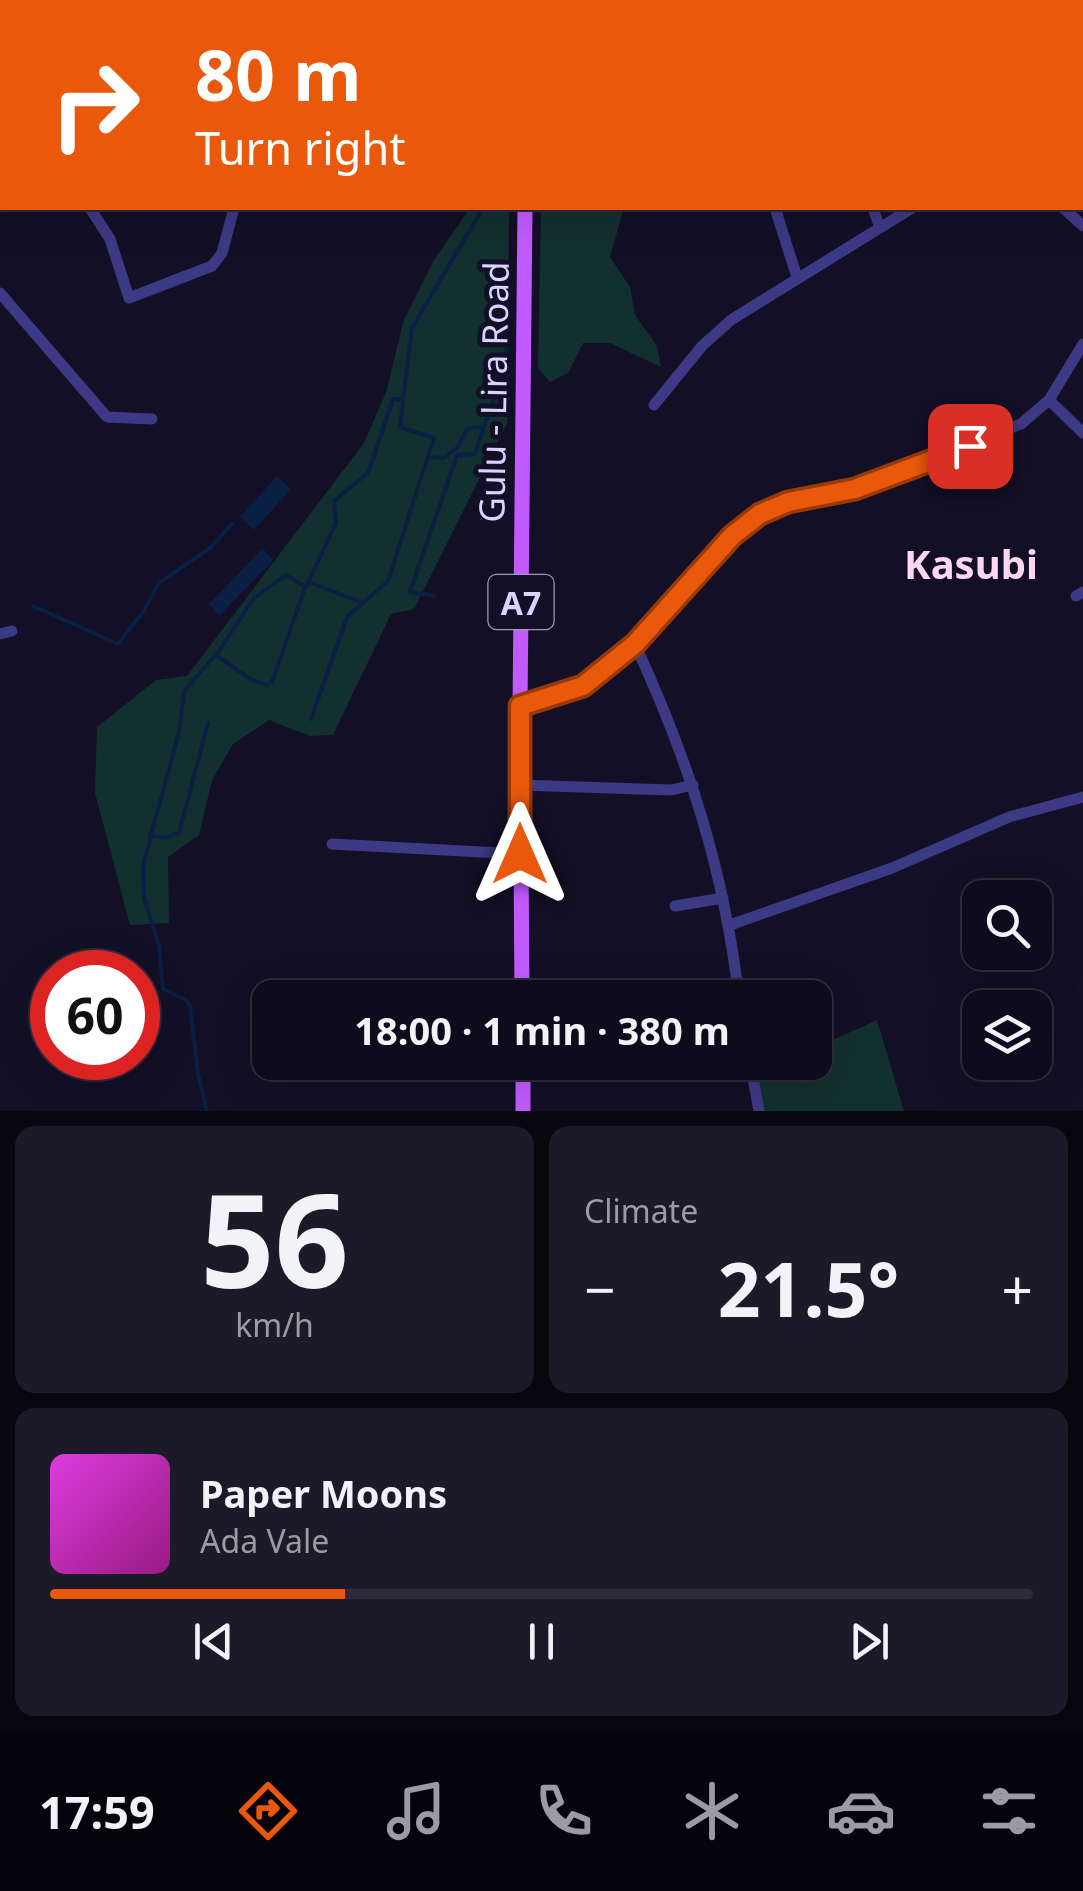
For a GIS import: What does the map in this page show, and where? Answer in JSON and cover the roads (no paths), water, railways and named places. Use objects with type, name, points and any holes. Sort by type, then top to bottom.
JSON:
[{"type":"main road","name":"Gulu - Lira Road","points":[[522,980],[525,210]]},
{"type":"main road","points":[[523,1080],[523,1111]]},
{"type":"street","points":[[91,210],[110,239],[129,298],[212,266],[222,253],[233,210]]},
{"type":"street","points":[[776,210],[798,277]]},
{"type":"street","points":[[874,210],[880,228]]},
{"type":"street","points":[[654,405],[690,358],[731,320],[909,210]]},
{"type":"street","points":[[0,293],[107,417],[152,418]]},
{"type":"street","points":[[520,706],[583,686],[635,644],[732,536],[760,514],[788,502],[855,489],[1021,424],[1050,400],[1083,344]]},
{"type":"street","points":[[1050,400],[1083,433]]},
{"type":"street","points":[[635,644],[692,785],[730,926],[737,980]]},
{"type":"street","points":[[520,785],[671,790],[692,785]]},
{"type":"street","points":[[730,926],[892,868],[1010,818],[1083,797]]},
{"type":"street","points":[[332,844],[520,854]]},
{"type":"street","points":[[675,906],[723,898]]},
{"type":"street","points":[[753,1080],[759,1111]]},
{"type":"water","points":[[277,476],[291,489],[254,530],[240,517]]},
{"type":"water","points":[[263,548],[273,561],[219,616],[209,604]]},
{"type":"waterway","points":[[207,1111],[190,1006],[163,989],[159,946],[144,897],[143,865],[179,732],[184,691],[219,651],[253,599],[286,575],[306,587],[336,523],[334,501],[368,473],[393,399],[403,400],[412,328],[482,210]]},
{"type":"waterway","points":[[434,596],[410,592],[457,455],[475,454],[510,339]]},
{"type":"waterway","points":[[311,719],[347,617],[388,581],[434,438],[400,427],[403,401]]},
{"type":"waterway","points":[[429,457],[444,458],[457,448],[468,428],[484,427]]},
{"type":"waterway","points":[[33,606],[118,644],[159,583],[210,548],[232,524]]},
{"type":"waterway","points":[[309,582],[363,603]]},
{"type":"waterway","points":[[216,655],[250,679],[267,685],[272,682],[305,588]]},
{"type":"waterway","points":[[150,835],[165,838],[179,833],[208,723]]},
{"type":"district","name":"Kasubi","points":[[971,563]]}]
